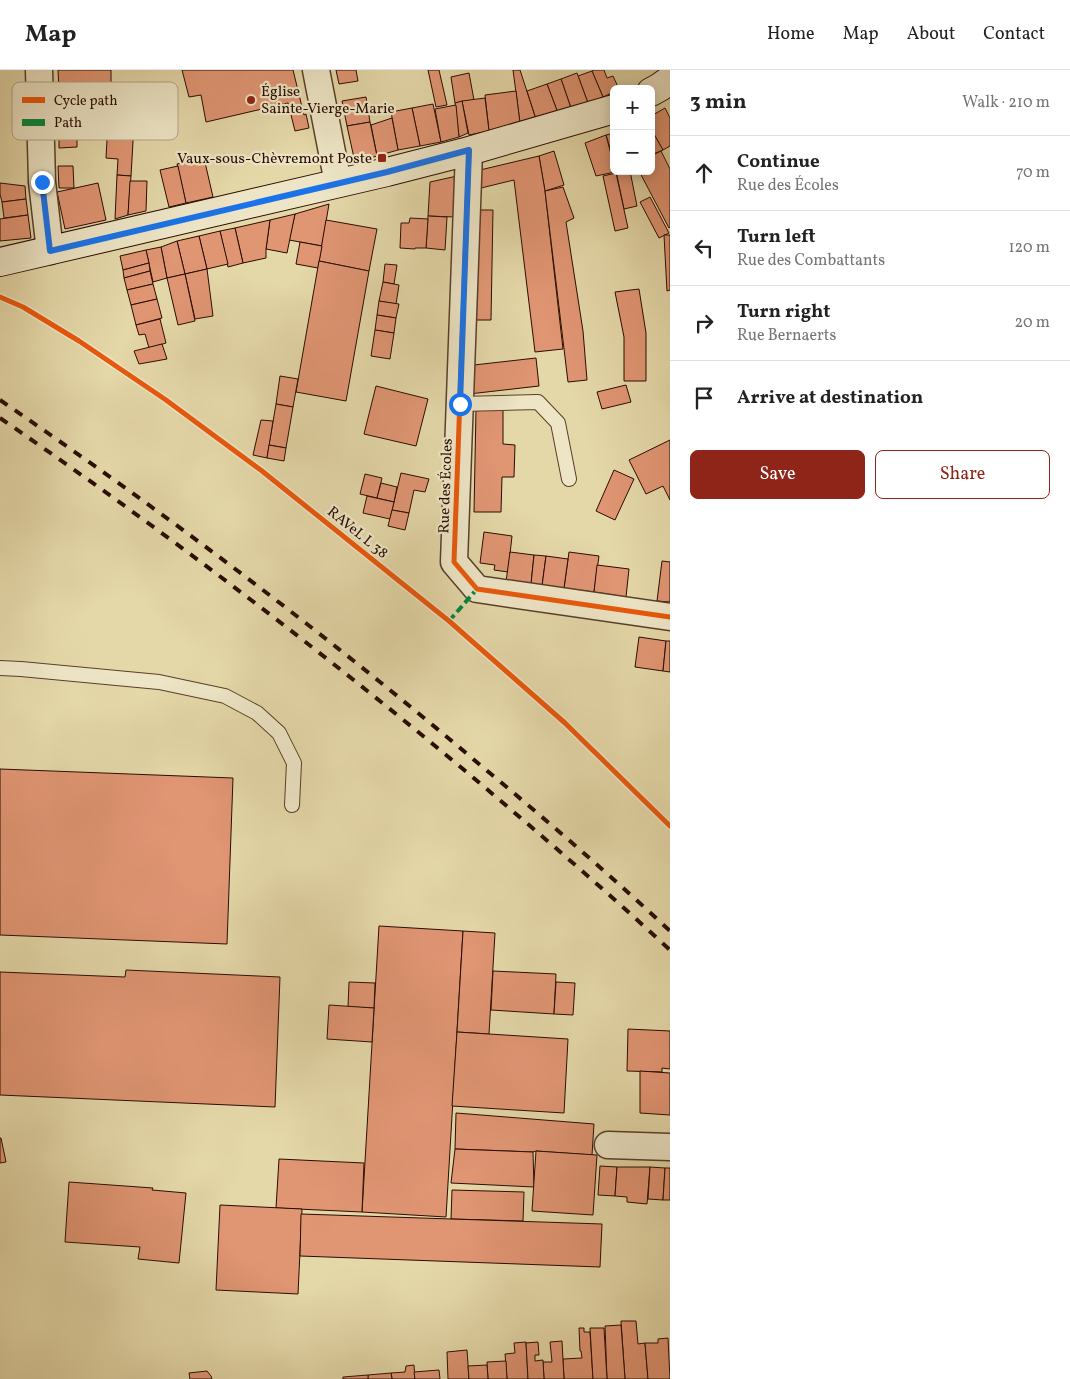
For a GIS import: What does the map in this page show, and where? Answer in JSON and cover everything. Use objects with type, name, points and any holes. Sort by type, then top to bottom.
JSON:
[{"type":"main road","points":[[655,90],[670,80]]},
{"type":"main road","points":[[0,262],[387,172],[610,110]]},
{"type":"street","points":[[316,70],[338,183]]},
{"type":"street","points":[[41,140],[42,182],[50,251]]},
{"type":"street","name":"Rue des Écoles","points":[[469,150],[454,562],[477,589],[670,616]]},
{"type":"street","points":[[608,1145],[670,1148]]},
{"type":"lane","points":[[460,404],[538,402],[558,423],[569,479]]},
{"type":"lane","points":[[0,668],[159,682],[226,696],[257,713],[279,733],[294,763],[292,805]]},
{"type":"building","points":[[58,70],[111,70],[111,82],[59,82]]},
{"type":"building","name":"Église Sainte-Vierge-Marie","points":[[182,70],[293,70],[309,128],[295,131],[288,103],[206,122],[201,95],[189,97]]},
{"type":"building","points":[[336,70],[356,70],[358,81],[339,84]]},
{"type":"building","points":[[428,70],[439,70],[447,105],[436,107]]},
{"type":"building","points":[[513,70],[520,70],[536,119],[520,123]]},
{"type":"building","points":[[604,70],[607,78],[613,76],[617,85],[610,85],[610,94],[603,97],[592,71]]},
{"type":"building","points":[[592,71],[603,97],[588,103],[578,76]]},
{"type":"building","points":[[469,73],[474,100],[455,103],[451,77]]},
{"type":"building","points":[[577,73],[588,103],[571,108],[561,79]]},
{"type":"building","points":[[561,79],[571,108],[558,113],[547,84]]},
{"type":"building","points":[[547,84],[558,113],[536,119],[527,91]]},
{"type":"building","points":[[516,91],[520,123],[489,131],[485,95]]},
{"type":"building","points":[[366,97],[370,122],[347,126],[342,101]]},
{"type":"building","points":[[485,98],[489,131],[469,135],[462,101]]},
{"type":"building","points":[[462,101],[468,133],[459,137],[455,103]]},
{"type":"building","points":[[433,104],[441,142],[420,146],[412,108]]},
{"type":"building","points":[[456,105],[459,137],[441,142],[435,109]]},
{"type":"building","points":[[412,108],[420,146],[398,150],[391,112]]},
{"type":"building","points":[[665,108],[670,118],[670,146],[663,150],[655,136],[655,114]]},
{"type":"building","points":[[392,118],[398,150],[377,156],[371,125]]},
{"type":"building","points":[[370,122],[377,156],[361,161],[354,158],[347,126]]},
{"type":"building","points":[[610,134],[610,148],[606,135]]},
{"type":"building","points":[[606,135],[610,150],[610,173],[596,176],[585,143]]},
{"type":"building","points":[[655,136],[663,150],[655,153]]},
{"type":"building","points":[[59,140],[77,140],[77,147],[59,148]]},
{"type":"building","points":[[107,140],[133,140],[131,176],[117,175],[118,159],[106,158]]},
{"type":"building","points":[[554,151],[564,185],[545,191],[539,156]]},
{"type":"building","points":[[661,151],[670,169],[669,228],[641,175],[655,175],[655,154]]},
{"type":"building","points":[[539,156],[545,191],[563,349],[535,352],[514,180],[481,188],[480,170]]},
{"type":"building","points":[[204,158],[213,197],[186,203],[177,164]]},
{"type":"building","points":[[58,166],[73,166],[74,188],[59,188]]},
{"type":"building","points":[[178,166],[186,203],[169,207],[160,170]]},
{"type":"building","points":[[117,175],[131,176],[128,215],[115,219]]},
{"type":"building","points":[[616,175],[628,228],[615,231],[603,176]]},
{"type":"building","points":[[617,175],[631,175],[637,206],[624,209]]},
{"type":"building","points":[[457,176],[456,217],[428,216],[430,182]]},
{"type":"building","points":[[130,181],[147,181],[146,211],[128,215]]},
{"type":"building","points":[[0,183],[25,186],[26,199],[2,202]]},
{"type":"building","points":[[98,183],[106,220],[65,229],[57,192]]},
{"type":"building","points":[[563,187],[574,218],[566,222],[583,331],[587,380],[568,382],[545,191]]},
{"type":"building","points":[[650,197],[669,233],[659,238],[640,202]]},
{"type":"building","points":[[26,199],[28,215],[4,218],[2,202]]},
{"type":"building","points":[[329,204],[322,246],[289,240],[295,214]]},
{"type":"building","points":[[476,210],[493,210],[491,320],[475,320]]},
{"type":"building","points":[[295,214],[287,253],[266,249],[270,220]]},
{"type":"building","points":[[28,215],[31,238],[0,241],[0,219]]},
{"type":"building","points":[[428,216],[447,217],[445,250],[426,248]]},
{"type":"building","points":[[410,218],[428,219],[426,248],[400,248],[401,223],[409,223]]},
{"type":"building","points":[[270,220],[266,258],[243,263],[235,228]]},
{"type":"building","points":[[326,220],[377,229],[369,271],[319,261]]},
{"type":"building","points":[[235,228],[243,263],[228,267],[220,231]]},
{"type":"building","points":[[220,231],[228,264],[207,269],[199,236]]},
{"type":"building","points":[[664,235],[670,235],[670,290],[667,291]]},
{"type":"building","points":[[199,236],[207,269],[185,274],[177,241]]},
{"type":"building","points":[[177,241],[185,274],[167,278],[161,247]]},
{"type":"building","points":[[300,242],[322,246],[318,268],[296,264]]},
{"type":"building","points":[[161,247],[167,278],[153,282],[146,250]]},
{"type":"building","points":[[146,250],[149,263],[123,270],[120,256]]},
{"type":"building","points":[[319,261],[369,271],[346,401],[296,392]]},
{"type":"building","points":[[149,263],[150,271],[124,278],[123,270]]},
{"type":"building","points":[[385,264],[397,265],[394,284],[383,282]]},
{"type":"building","points":[[207,269],[213,316],[195,319],[185,274]]},
{"type":"building","points":[[150,271],[153,284],[127,290],[124,278]]},
{"type":"building","points":[[185,274],[195,321],[178,325],[167,278]]},
{"type":"building","points":[[383,282],[399,285],[396,304],[379,301]]},
{"type":"building","points":[[153,284],[157,299],[131,305],[127,290]]},
{"type":"building","points":[[639,289],[646,333],[646,381],[624,381],[624,337],[615,292]]},
{"type":"building","points":[[157,299],[162,318],[136,325],[131,305]]},
{"type":"building","points":[[379,301],[399,304],[396,318],[377,315]]},
{"type":"building","points":[[377,315],[396,318],[394,333],[375,330]]},
{"type":"building","points":[[160,319],[166,343],[149,348],[145,334],[139,335],[136,325]]},
{"type":"building","points":[[375,330],[394,333],[390,359],[371,356]]},
{"type":"building","points":[[162,344],[167,359],[139,364],[134,351]]},
{"type":"building","points":[[536,358],[539,386],[469,394],[465,366]]},
{"type":"building","points":[[280,376],[298,379],[293,407],[276,404]]},
{"type":"building","points":[[626,385],[631,402],[602,409],[597,392]]},
{"type":"building","points":[[376,386],[428,399],[416,446],[364,434]]},
{"type":"building","points":[[276,404],[293,407],[286,448],[269,445]]},
{"type":"building","points":[[476,409],[503,409],[503,444],[515,445],[514,477],[502,477],[501,512],[474,512]]},
{"type":"building","points":[[261,420],[273,421],[267,458],[253,455]]},
{"type":"building","points":[[670,440],[670,500],[663,486],[646,494],[629,460]]},
{"type":"building","points":[[269,445],[286,448],[284,461],[267,458]]},
{"type":"building","points":[[614,470],[634,479],[615,520],[596,511]]},
{"type":"building","points":[[401,473],[429,479],[425,492],[414,490],[409,513],[392,510]]},
{"type":"building","points":[[365,474],[382,478],[377,498],[360,494]]},
{"type":"building","points":[[381,483],[397,487],[394,502],[377,498]]},
{"type":"building","points":[[367,496],[394,502],[390,519],[363,513]]},
{"type":"building","points":[[392,510],[409,513],[405,530],[388,526]]},
{"type":"building","points":[[484,532],[512,536],[508,572],[494,570],[495,565],[480,563]]},
{"type":"building","points":[[510,552],[534,555],[531,584],[506,582]]},
{"type":"building","points":[[569,552],[599,556],[594,592],[564,588]]},
{"type":"building","points":[[534,555],[546,556],[542,586],[531,584]]},
{"type":"building","points":[[546,556],[568,559],[564,588],[542,586]]},
{"type":"building","points":[[662,561],[670,562],[670,602],[657,601]]},
{"type":"building","points":[[597,565],[629,569],[626,597],[594,592]]},
{"type":"building","points":[[639,637],[666,641],[663,671],[635,667]]},
{"type":"building","points":[[666,641],[670,641],[670,672],[663,671]]},
{"type":"building","points":[[0,769],[233,778],[227,944],[0,935]]},
{"type":"building","points":[[379,926],[463,931],[446,1217],[362,1212]]},
{"type":"building","points":[[463,931],[495,933],[489,1034],[457,1032]]},
{"type":"building","points":[[126,970],[280,977],[275,1107],[0,1095],[0,972],[125,977]]},
{"type":"building","points":[[493,971],[556,974],[554,1014],[491,1010]]},
{"type":"building","points":[[349,982],[375,983],[374,1008],[348,1007]]},
{"type":"building","points":[[556,982],[575,983],[573,1015],[554,1014]]},
{"type":"building","points":[[329,1005],[374,1008],[372,1042],[327,1039]]},
{"type":"building","points":[[628,1029],[670,1031],[670,1069],[662,1068],[662,1072],[627,1071]]},
{"type":"building","points":[[457,1032],[568,1039],[564,1113],[452,1106]]},
{"type":"building","points":[[640,1071],[670,1073],[670,1115],[640,1113]]},
{"type":"building","points":[[456,1113],[594,1124],[592,1155],[536,1151],[455,1149]]},
{"type":"building","points":[[0,1138],[6,1162],[0,1163]]},
{"type":"building","points":[[455,1149],[533,1152],[534,1187],[451,1183]]},
{"type":"building","points":[[536,1151],[597,1155],[593,1215],[532,1211]]},
{"type":"building","points":[[279,1159],[364,1163],[362,1212],[276,1208]]},
{"type":"building","points":[[600,1166],[617,1167],[615,1196],[598,1195]]},
{"type":"building","points":[[617,1167],[650,1167],[647,1204],[627,1202],[627,1197],[615,1196]]},
{"type":"building","points":[[650,1167],[665,1168],[663,1200],[648,1199]]},
{"type":"building","points":[[665,1168],[670,1168],[670,1200],[663,1200]]},
{"type":"building","points":[[69,1182],[153,1188],[152,1190],[186,1193],[179,1263],[138,1259],[140,1247],[65,1242]]},
{"type":"building","points":[[452,1190],[524,1192],[523,1221],[451,1219]]},
{"type":"building","points":[[220,1205],[302,1209],[298,1294],[216,1290]]},
{"type":"building","points":[[301,1214],[602,1224],[600,1267],[300,1256]]},
{"type":"building","points":[[621,1321],[636,1321],[638,1344],[645,1343],[648,1379],[625,1379]]},
{"type":"building","points":[[621,1325],[625,1379],[607,1379],[605,1326]]},
{"type":"building","points":[[579,1328],[584,1328],[584,1332],[590,1332],[593,1379],[564,1379],[563,1359],[582,1358]]},
{"type":"building","points":[[590,1328],[604,1328],[607,1379],[593,1379]]},
{"type":"building","points":[[668,1338],[670,1379],[648,1379],[645,1343],[658,1343],[658,1339]]},
{"type":"building","points":[[562,1341],[564,1379],[544,1379],[543,1362],[552,1362],[550,1342]]},
{"type":"building","points":[[526,1342],[528,1379],[507,1379],[505,1354],[515,1353],[514,1343]]},
{"type":"building","points":[[538,1342],[539,1355],[535,1355],[535,1361],[543,1360],[544,1379],[528,1379],[526,1343]]},
{"type":"building","points":[[467,1350],[469,1379],[448,1379],[447,1352]]},
{"type":"building","points":[[506,1361],[507,1379],[488,1379],[487,1362]]},
{"type":"building","points":[[414,1365],[415,1379],[392,1379],[391,1373],[405,1372],[406,1366]]},
{"type":"building","points":[[487,1365],[488,1379],[469,1379],[468,1366]]},
{"type":"building","points":[[439,1370],[440,1379],[415,1379],[414,1372]]},
{"type":"building","points":[[207,1371],[212,1379],[190,1379],[189,1373]]},
{"type":"building","points":[[391,1373],[392,1379],[368,1379],[368,1375]]},
{"type":"building","points":[[368,1375],[368,1379],[343,1379],[343,1377]]},
{"type":"railway","points":[[0,400],[123,486],[304,621],[552,825],[670,931]]},
{"type":"railway","points":[[0,418],[178,545],[350,677],[515,813],[670,950]]},
{"type":"marked path","points":[[449,621],[477,589]]},
{"type":"cycle path","points":[[469,151],[454,562],[477,589],[670,617]]},
{"type":"cycle path","name":"RAVeL L 38","points":[[0,297],[23,307],[79,341],[166,400],[262,471],[449,621],[565,723],[670,826]]},
{"type":"place","name":"Église Sainte-Vierge-Marie","points":[[251,100]]},
{"type":"place","name":"Vaux-sous-Chèvremont Poste","points":[[382,158]]},
{"type":"route","points":[[42,182],[50,251],[387,172],[469,150],[460,404]]}]
